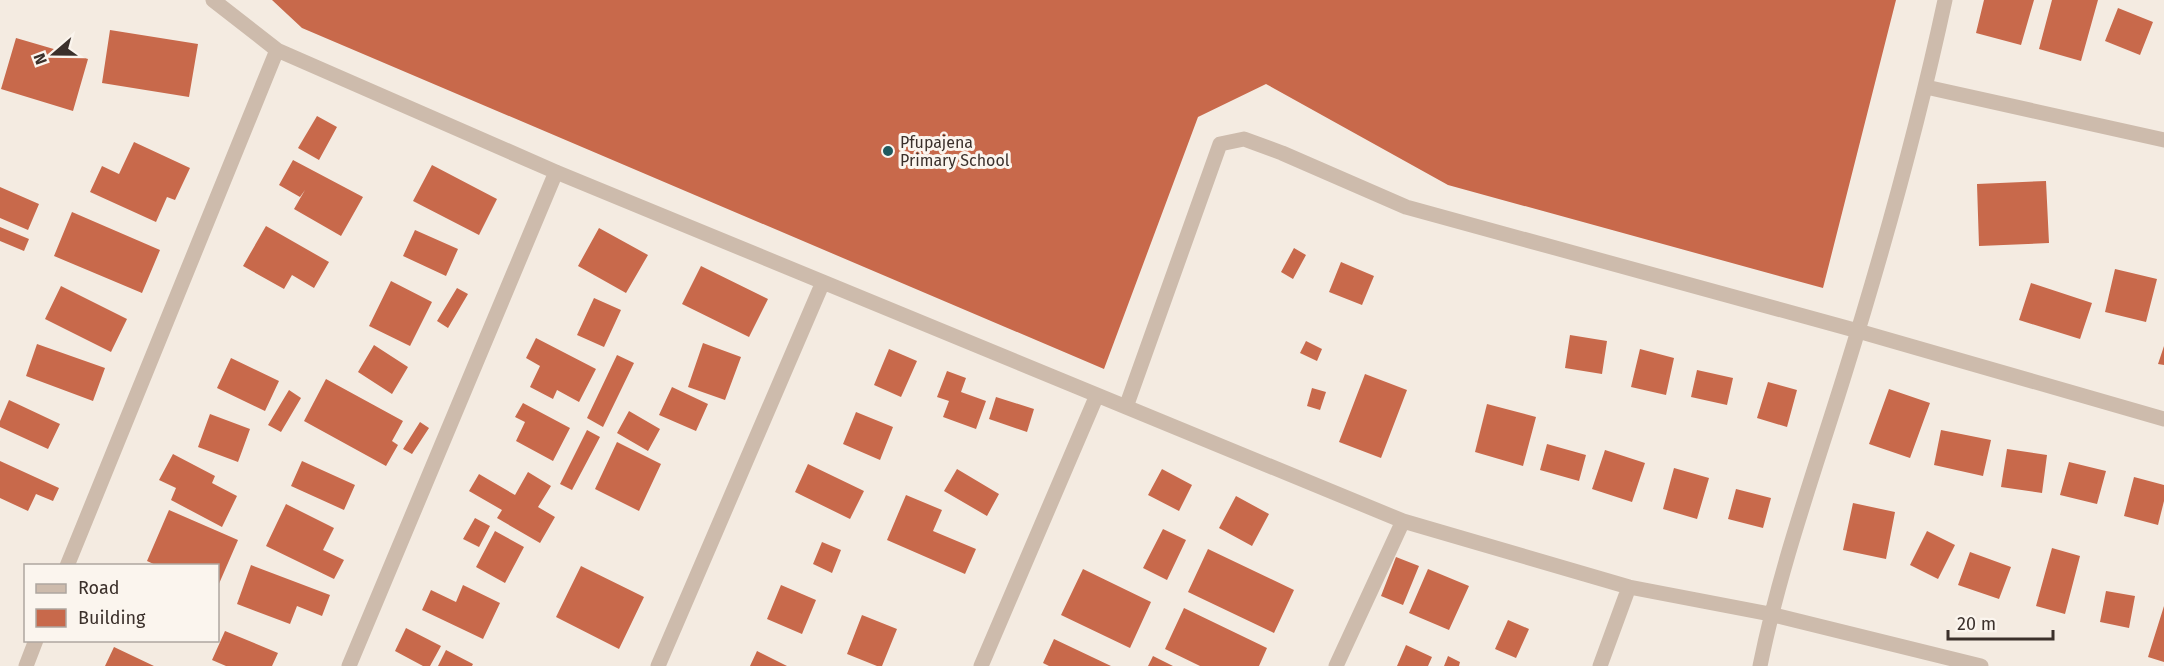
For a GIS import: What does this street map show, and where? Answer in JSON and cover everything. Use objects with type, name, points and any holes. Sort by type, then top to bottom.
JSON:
[{"type":"street","points":[[213,0],[277,50],[556,172],[1403,521],[1629,587],[1770,614],[1981,666]]},
{"type":"street","points":[[1760,666],[1770,614],[1858,331],[1926,87],[1945,0]]},
{"type":"street","points":[[68,564],[277,50]]},
{"type":"street","points":[[1926,87],[2164,140]]},
{"type":"street","points":[[1126,407],[1220,144],[1244,139],[1406,207],[1858,331],[2164,419]]},
{"type":"street","points":[[349,666],[556,172]]},
{"type":"street","points":[[658,666],[823,282]]},
{"type":"street","points":[[981,666],[1097,395]]},
{"type":"street","points":[[1336,666],[1403,521]]},
{"type":"street","points":[[1600,666],[1629,587]]},
{"type":"street","points":[[26,666],[35,642]]},
{"type":"building","name":"Pfupajena Primary School","points":[[272,0],[1896,0],[1823,288],[1448,185],[1266,84],[1198,117],[1104,369],[302,28]]},
{"type":"building","points":[[1984,0],[2034,0],[2021,45],[1976,33]]},
{"type":"building","points":[[2052,0],[2098,0],[2081,61],[2039,49]]},
{"type":"building","points":[[2118,8],[2153,22],[2140,55],[2105,41]]},
{"type":"building","points":[[110,30],[198,44],[189,97],[102,83]]},
{"type":"building","points":[[16,38],[88,59],[73,111],[1,89]]},
{"type":"building","points":[[317,116],[337,127],[319,160],[298,148]]},
{"type":"building","points":[[134,142],[190,168],[175,200],[167,197],[156,222],[90,192],[102,166],[119,174]]},
{"type":"building","points":[[293,160],[363,197],[341,236],[294,209],[305,190],[300,197],[279,185]]},
{"type":"building","points":[[432,165],[497,199],[479,235],[413,201]]},
{"type":"building","points":[[2046,181],[2049,243],[1979,246],[1977,184]]},
{"type":"building","points":[[0,187],[39,204],[28,230],[0,218]]},
{"type":"building","points":[[72,212],[160,250],[142,293],[54,256]]},
{"type":"building","points":[[266,226],[329,262],[314,288],[292,275],[284,289],[243,266]]},
{"type":"building","points":[[0,227],[29,239],[24,251],[0,241]]},
{"type":"building","points":[[599,228],[648,255],[626,293],[578,266]]},
{"type":"building","points":[[415,230],[458,249],[446,276],[403,256]]},
{"type":"building","points":[[1294,248],[1306,255],[1293,279],[1281,272]]},
{"type":"building","points":[[1341,262],[1374,276],[1362,305],[1329,292]]},
{"type":"building","points":[[701,266],[768,299],[749,337],[682,304]]},
{"type":"building","points":[[2115,269],[2157,279],[2146,322],[2105,312]]},
{"type":"building","points":[[391,281],[432,302],[410,346],[369,326]]},
{"type":"building","points":[[2031,283],[2092,303],[2080,339],[2019,320]]},
{"type":"building","points":[[61,286],[127,319],[111,352],[45,319]]},
{"type":"building","points":[[457,288],[468,294],[448,328],[437,321]]},
{"type":"building","points":[[594,298],[621,310],[604,347],[577,335]]},
{"type":"building","points":[[1570,335],[1607,341],[1602,374],[1565,368]]},
{"type":"building","points":[[536,338],[596,369],[579,402],[557,390],[553,399],[530,387],[540,366],[526,358]]},
{"type":"building","points":[[1306,341],[1322,349],[1317,361],[1300,353]]},
{"type":"building","points":[[703,343],[741,357],[725,400],[688,387]]},
{"type":"building","points":[[37,344],[105,368],[93,401],[26,376]]},
{"type":"building","points":[[374,345],[408,367],[392,394],[358,372]]},
{"type":"building","points":[[2164,346],[2164,365],[2158,364]]},
{"type":"building","points":[[889,349],[917,361],[901,397],[874,385]]},
{"type":"building","points":[[1640,349],[1674,358],[1666,395],[1631,387]]},
{"type":"building","points":[[617,355],[634,363],[603,427],[587,418]]},
{"type":"building","points":[[231,358],[279,381],[265,411],[217,388]]},
{"type":"building","points":[[1697,370],[1733,378],[1727,405],[1691,397]]},
{"type":"building","points":[[947,371],[966,378],[961,392],[986,401],[976,429],[943,417],[949,401],[937,397]]},
{"type":"building","points":[[1365,374],[1407,390],[1381,458],[1339,442]]},
{"type":"building","points":[[326,379],[403,421],[392,441],[398,445],[386,466],[304,421]]},
{"type":"building","points":[[1768,382],[1797,390],[1787,427],[1757,418]]},
{"type":"building","points":[[672,387],[708,404],[696,431],[659,415]]},
{"type":"building","points":[[1312,388],[1326,392],[1320,410],[1307,406]]},
{"type":"building","points":[[1889,389],[1930,403],[1910,458],[1869,444]]},
{"type":"building","points":[[289,390],[301,398],[281,432],[268,425]]},
{"type":"building","points":[[996,397],[1034,409],[1027,432],[989,419]]},
{"type":"building","points":[[9,400],[60,424],[48,449],[0,427],[0,421]]},
{"type":"building","points":[[523,403],[570,428],[553,461],[516,441],[525,422],[515,417]]},
{"type":"building","points":[[1487,404],[1536,417],[1523,466],[1475,452]]},
{"type":"building","points":[[629,411],[660,429],[648,451],[617,433]]},
{"type":"building","points":[[856,412],[893,427],[880,460],[843,444]]},
{"type":"building","points":[[210,414],[250,429],[238,462],[198,447]]},
{"type":"building","points":[[420,422],[429,428],[412,454],[403,449]]},
{"type":"building","points":[[587,430],[600,437],[572,490],[560,484]]},
{"type":"building","points":[[1941,430],[1991,440],[1983,476],[1934,465]]},
{"type":"building","points":[[617,442],[661,464],[639,511],[595,489]]},
{"type":"building","points":[[1547,444],[1586,455],[1579,481],[1540,470]]},
{"type":"building","points":[[2007,449],[2047,455],[2042,493],[2001,487]]},
{"type":"building","points":[[1605,450],[1645,463],[1632,502],[1592,489]]},
{"type":"building","points":[[173,454],[215,476],[212,483],[237,496],[222,527],[171,500],[176,488],[159,480]]},
{"type":"building","points":[[0,461],[59,488],[53,501],[36,494],[28,511],[0,498]]},
{"type":"building","points":[[302,461],[355,485],[344,510],[291,486]]},
{"type":"building","points":[[2069,462],[2106,471],[2097,504],[2060,495]]},
{"type":"building","points":[[808,464],[864,491],[850,519],[795,492]]},
{"type":"building","points":[[1674,468],[1709,478],[1697,519],[1663,509]]},
{"type":"building","points":[[957,469],[999,494],[987,516],[944,491]]},
{"type":"building","points":[[1162,469],[1192,485],[1179,511],[1148,495]]},
{"type":"building","points":[[528,472],[551,486],[538,507],[555,517],[540,543],[497,518],[502,510],[469,491],[479,474],[515,495]]},
{"type":"building","points":[[2134,477],[2164,485],[2164,501],[2158,525],[2124,516]]},
{"type":"building","points":[[1736,489],[1771,498],[1763,528],[1728,519]]},
{"type":"building","points":[[906,495],[942,510],[933,531],[976,549],[965,574],[887,540]]},
{"type":"building","points":[[1236,496],[1269,514],[1252,546],[1219,528]]},
{"type":"building","points":[[1853,503],[1895,512],[1886,559],[1843,550]]},
{"type":"building","points":[[286,504],[334,528],[323,550],[344,560],[334,579],[266,546]]},
{"type":"building","points":[[169,510],[238,540],[219,584],[219,564],[154,564],[147,561]]},
{"type":"building","points":[[475,518],[490,526],[479,547],[463,539]]},
{"type":"building","points":[[1163,529],[1186,540],[1167,580],[1143,568]]},
{"type":"building","points":[[495,531],[524,547],[505,583],[476,567]]},
{"type":"building","points":[[1927,531],[1955,545],[1938,579],[1910,565]]},
{"type":"building","points":[[822,542],[841,550],[832,573],[813,564]]},
{"type":"building","points":[[2052,548],[2080,556],[2065,614],[2036,606]]},
{"type":"building","points":[[1208,549],[1294,590],[1274,633],[1188,592]]},
{"type":"building","points":[[1970,552],[2011,567],[1999,599],[1958,585]]},
{"type":"building","points":[[1396,557],[1419,566],[1403,605],[1381,596]]},
{"type":"building","points":[[251,565],[330,595],[322,616],[297,606],[290,624],[237,604]]},
{"type":"building","points":[[581,566],[644,597],[619,649],[556,617]]},
{"type":"building","points":[[1083,569],[1151,602],[1130,648],[1061,615]]},
{"type":"building","points":[[1428,569],[1469,586],[1449,630],[1409,613]]},
{"type":"building","points":[[463,585],[500,603],[483,639],[422,610],[431,590],[456,602]]},
{"type":"building","points":[[781,585],[816,600],[802,634],[767,619]]},
{"type":"building","points":[[2106,591],[2135,596],[2129,628],[2100,622]]},
{"type":"building","points":[[2164,606],[2164,662],[2148,657]]},
{"type":"building","points":[[1184,608],[1267,648],[1259,666],[1200,666],[1165,649]]},
{"type":"building","points":[[862,615],[897,629],[882,666],[847,654]]},
{"type":"building","points":[[1508,620],[1529,629],[1516,658],[1495,649]]},
{"type":"building","points":[[406,628],[441,646],[430,666],[423,666],[395,651]]},
{"type":"building","points":[[225,631],[278,653],[272,666],[226,666],[212,660]]},
{"type":"building","points":[[1054,639],[1111,666],[1049,666],[1043,663]]},
{"type":"building","points":[[1406,645],[1432,657],[1428,666],[1397,666]]},
{"type":"building","points":[[114,647],[154,666],[105,666]]},
{"type":"building","points":[[446,650],[473,664],[472,666],[438,666]]},
{"type":"building","points":[[757,651],[787,666],[750,666]]},
{"type":"building","points":[[1153,656],[1173,666],[1148,666]]},
{"type":"building","points":[[1448,656],[1460,662],[1459,666],[1444,666]]},
{"type":"place","name":"Pfupajena Primary School","points":[[888,151]]}]
